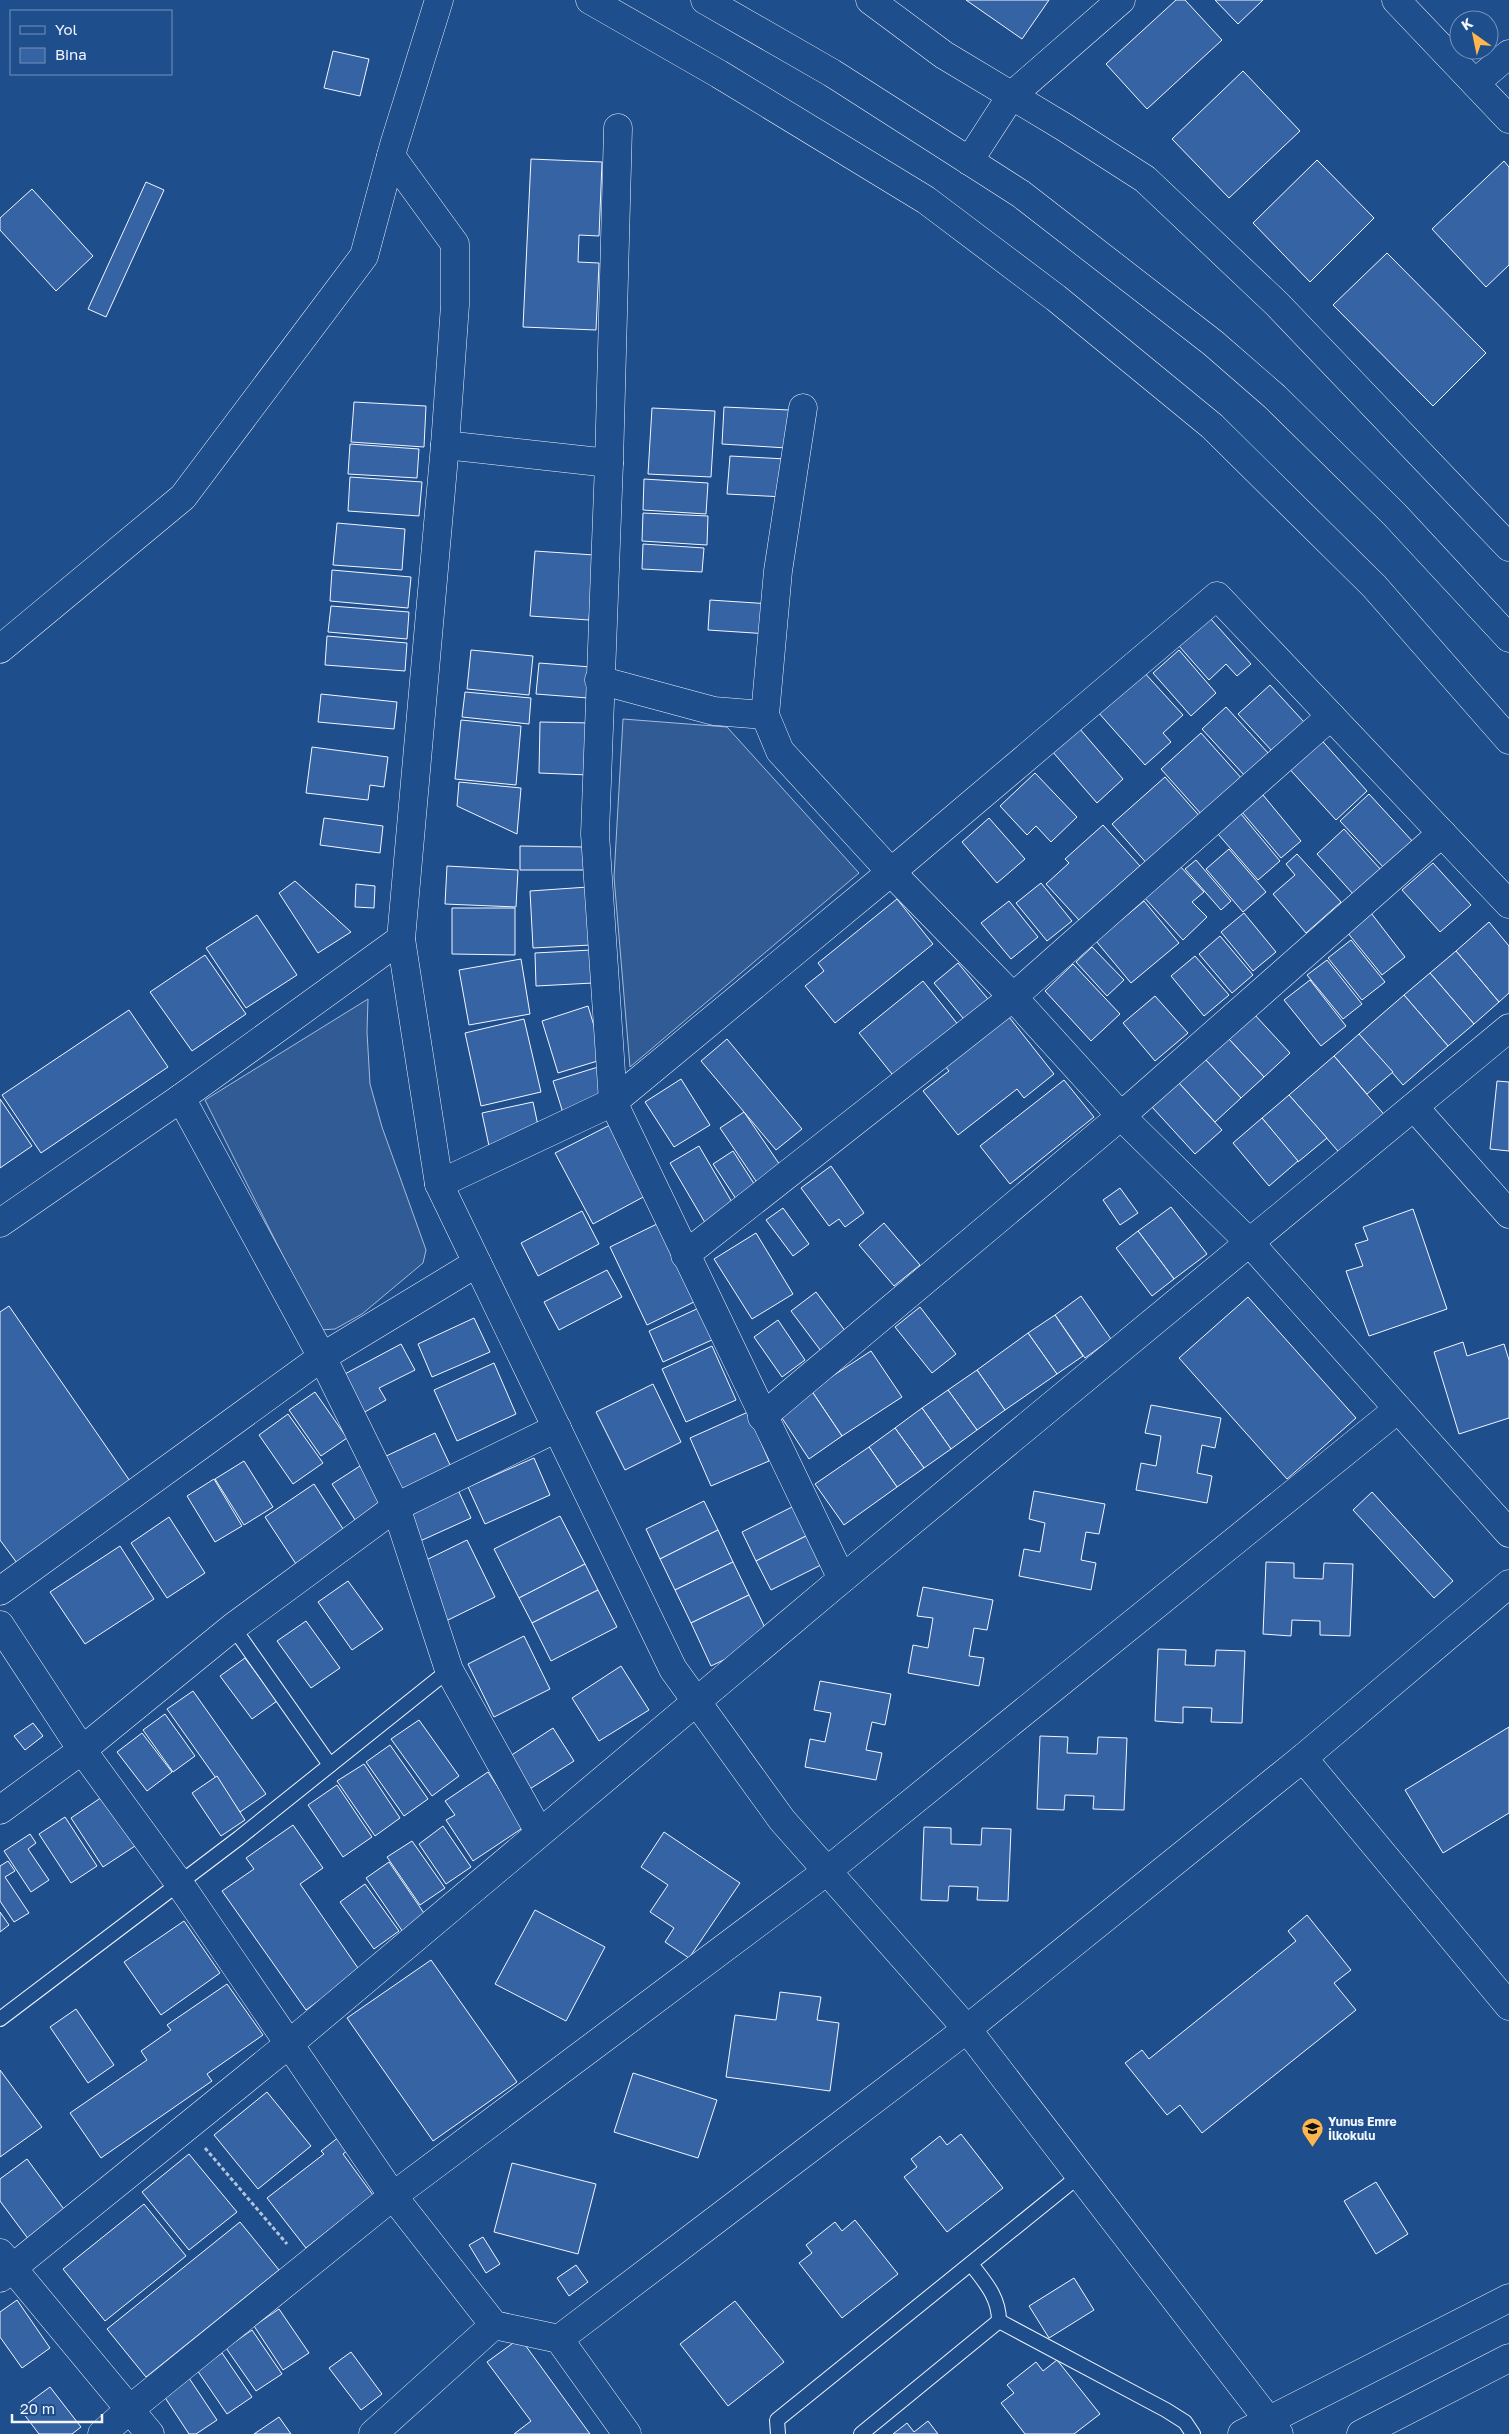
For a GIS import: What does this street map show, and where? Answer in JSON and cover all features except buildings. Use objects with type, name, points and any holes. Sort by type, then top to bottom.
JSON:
[{"type":"main road","points":[[0,649],[183,497],[364,256],[391,156],[439,0]]},
{"type":"main road","points":[[590,0],[719,74],[926,200],[1056,298],[1212,426],[1374,586],[1509,740]]},
{"type":"main road","points":[[704,0],[832,73],[1021,194],[1213,343],[1268,391],[1394,514],[1509,638]]},
{"type":"main road","points":[[870,0],[944,55],[1145,179],[1277,304],[1509,547]]},
{"type":"main road","points":[[969,160],[1011,96],[1121,0]]},
{"type":"main road","points":[[1396,0],[1509,119]]},
{"type":"main road","points":[[1475,83],[1509,54]]},
{"type":"main road","points":[[618,128],[609,463],[599,680],[595,834],[613,1102],[762,1417],[842,1579]]},
{"type":"main road","points":[[391,156],[455,244],[454,305],[445,445],[401,938],[439,1184],[673,1669],[782,1820],[967,2030],[1274,2428]]},
{"type":"main road","points":[[803,408],[778,571],[764,715],[780,751],[891,872],[1013,997],[1121,1116],[1250,1243],[1509,1533]]},
{"type":"main road","points":[[445,445],[609,463]]},
{"type":"main road","points":[[439,1184],[613,1102],[891,872],[1217,596],[1509,904]]},
{"type":"main road","points":[[599,680],[714,710],[764,715]]},
{"type":"main road","points":[[685,1255],[1013,997],[1331,716]]},
{"type":"main road","points":[[762,1417],[1121,1116],[1442,833]]},
{"type":"main road","points":[[0,1223],[181,1098],[401,938]]},
{"type":"main road","points":[[150,2434],[4,2267],[187,2127],[289,2044],[539,1832],[697,1703],[842,1579],[1509,1028]]},
{"type":"main road","points":[[181,1098],[322,1357],[396,1506],[449,1670],[539,1832]]},
{"type":"main road","points":[[1414,1107],[1509,1214]]},
{"type":"main road","points":[[0,1591],[322,1357],[478,1264]]},
{"type":"main road","points":[[102,2434],[130,2409],[393,2196],[827,1872],[1398,1408]]},
{"type":"main road","points":[[0,1810],[82,1750],[234,1627],[396,1506],[557,1428]]},
{"type":"main road","points":[[559,2339],[967,2030],[1303,1758],[1509,1584]]},
{"type":"main road","points":[[0,1625],[82,1750],[179,1884],[393,2196],[494,2325],[559,2339],[627,2434]]},
{"type":"main road","points":[[1303,1758],[1509,2006]]},
{"type":"main road","points":[[1242,2434],[1274,2428],[1509,2298]]},
{"type":"main road","points":[[373,2434],[494,2325]]},
{"type":"main road","points":[[1361,2434],[1509,2358]]},
{"type":"lane","points":[[234,1627],[330,1765]]},
{"type":"lane","points":[[0,2019],[179,1884],[449,1670]]},
{"type":"lane","points":[[778,2434],[777,2420],[1079,2176]]},
{"type":"lane","points":[[970,2264],[995,2298],[999,2308],[999,2321]]},
{"type":"lane","points":[[862,2434],[999,2321]]},
{"type":"lane","points":[[999,2321],[1166,2410],[1186,2422],[1193,2434]]},
{"type":"path","points":[[187,2127],[305,2266]]},
{"type":"shaded area","points":[[623,719],[727,727],[859,873],[630,1067],[614,877]]},
{"type":"shaded area","points":[[368,999],[367,1032],[370,1084],[382,1127],[426,1250],[423,1263],[362,1314],[335,1329],[320,1330],[205,1100]]},
{"type":"place","name":"Yunus Emre İlkokulu","points":[[1312,2147]]}]
